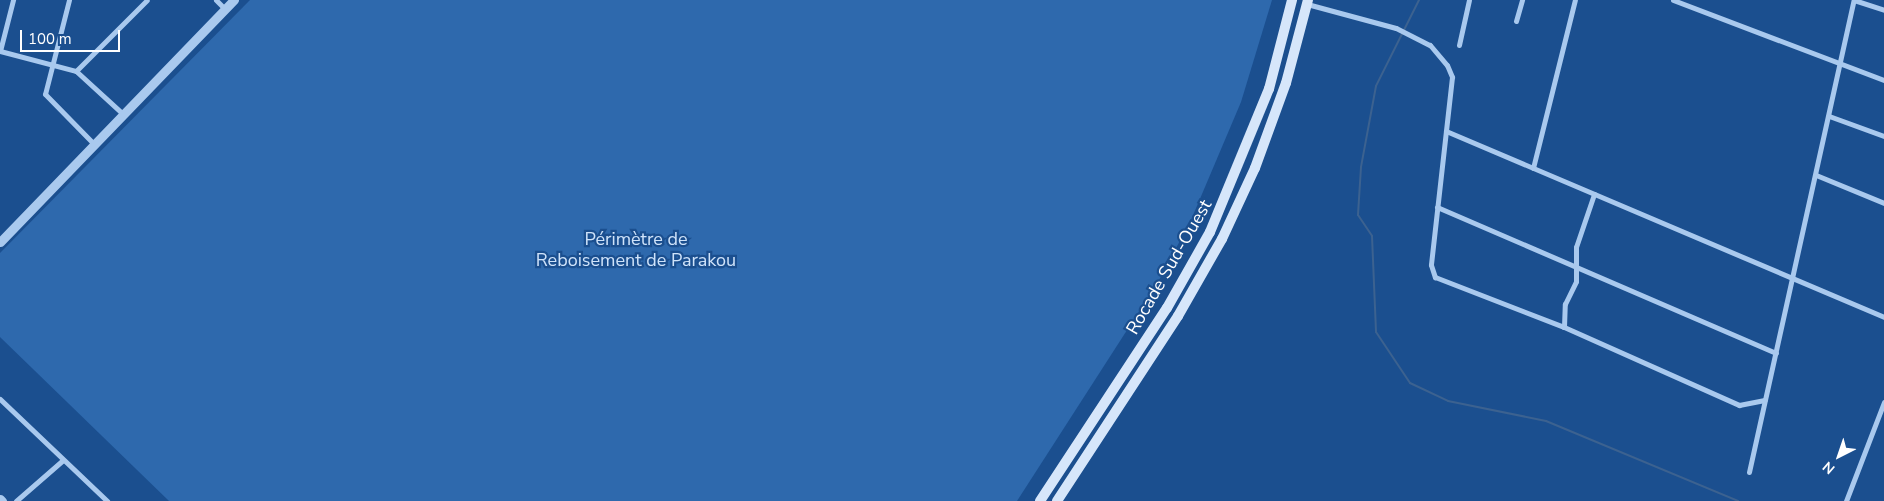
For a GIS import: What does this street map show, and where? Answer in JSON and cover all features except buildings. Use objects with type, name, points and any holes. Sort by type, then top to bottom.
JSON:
[{"type":"main road","name":"Rocade Sud-Ouest","points":[[1040,501],[1167,308],[1210,232],[1269,89],[1292,0]]},
{"type":"main road","name":"Rocade Sud-Ouest","points":[[1056,501],[1195,290],[1226,232],[1277,110],[1308,2]]},
{"type":"street","points":[[13,0],[0,51],[76,71],[124,115]]},
{"type":"street","points":[[69,0],[54,64],[44,94],[96,145]]},
{"type":"street","points":[[76,71],[147,0]]},
{"type":"street","points":[[216,0],[225,9]]},
{"type":"street","points":[[0,242],[96,145],[234,0]]},
{"type":"street","points":[[1459,45],[1469,0]]},
{"type":"street","points":[[1516,21],[1522,0]]},
{"type":"street","points":[[1533,168],[1575,0]]},
{"type":"street","points":[[1673,0],[1840,65],[1884,80]]},
{"type":"street","points":[[1749,472],[1854,0],[1884,10]]},
{"type":"street","points":[[1308,2],[1396,28],[1430,45],[1452,77],[1431,265],[1435,276],[1564,327],[1739,405],[1765,400]]},
{"type":"street","points":[[1829,116],[1884,136]]},
{"type":"street","points":[[1446,131],[1884,317]]},
{"type":"street","points":[[1816,175],[1884,203]]},
{"type":"street","points":[[1564,327],[1565,304],[1576,281],[1576,247],[1594,194]]},
{"type":"street","points":[[1437,207],[1776,353]]},
{"type":"street","points":[[0,399],[106,501]]},
{"type":"street","points":[[1846,501],[1884,402]]},
{"type":"street","points":[[16,501],[63,460]]},
{"type":"green space","name":"Périmètre de Reboisement de Parakou","points":[[250,0],[1272,0],[1241,102],[1191,220],[1158,282],[1017,501],[169,501],[0,337],[0,253]]},
{"type":"waterway","points":[[1419,0],[1376,86],[1361,167],[1358,215],[1372,236],[1376,332],[1410,383],[1448,401],[1546,421],[1738,501]]}]
